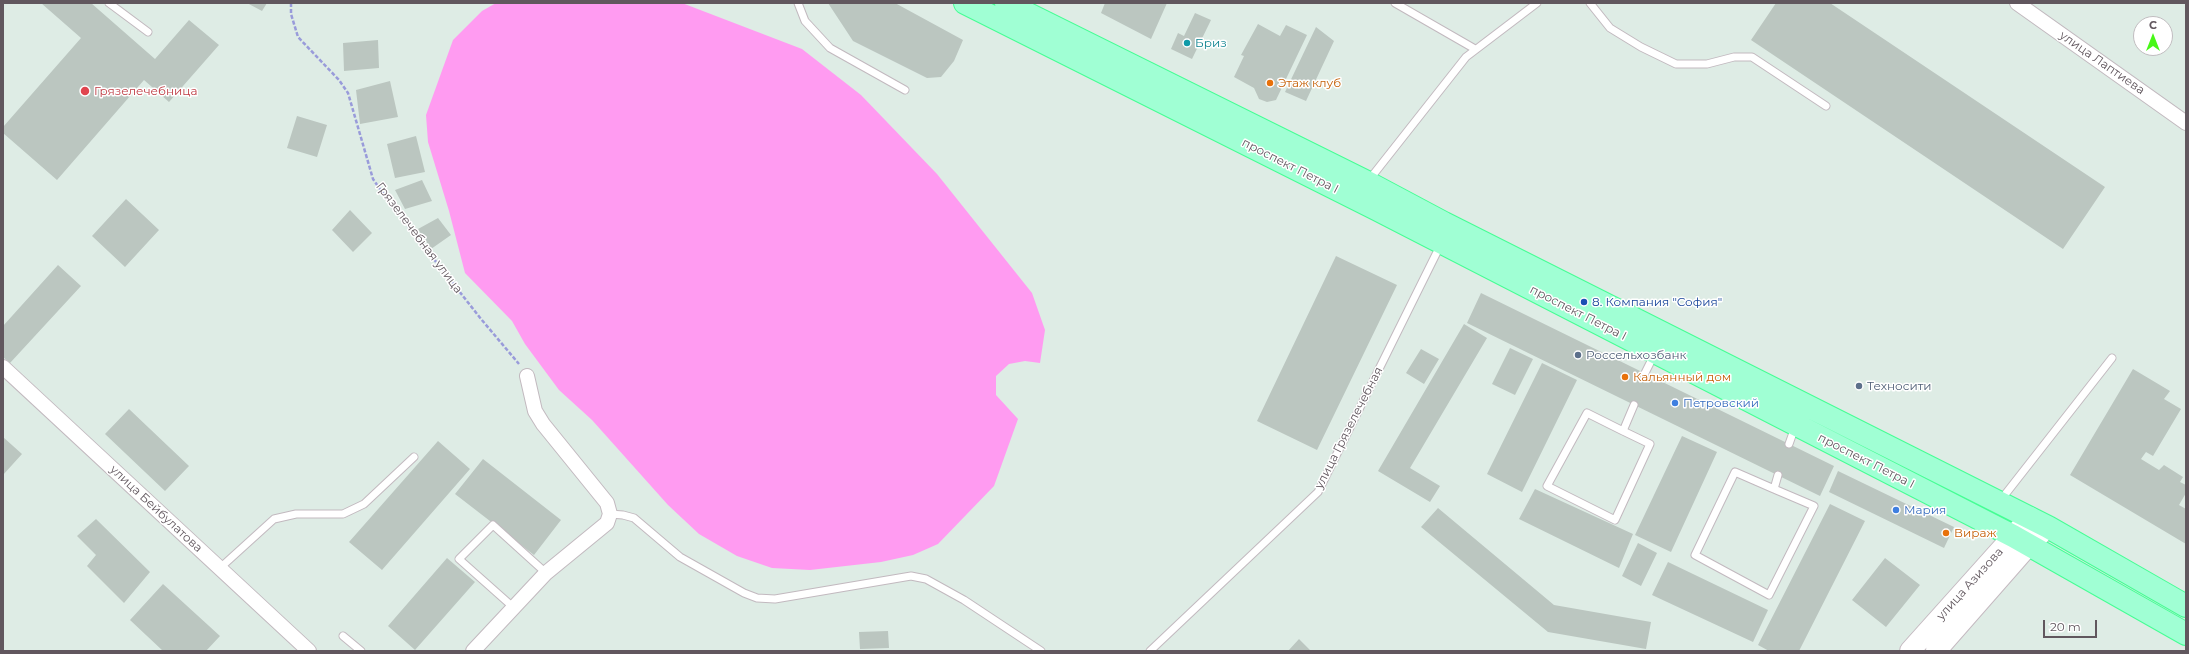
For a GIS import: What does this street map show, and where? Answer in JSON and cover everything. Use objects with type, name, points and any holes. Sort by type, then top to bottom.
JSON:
[{"type":"main road","name":"проспект Петра I","points":[[965,3],[1655,353],[1792,434],[2021,540],[2186,634]]},
{"type":"main road","name":"проспект Петра I","points":[[1006,3],[1367,182],[1444,223],[2039,522],[2186,606]]},
{"type":"main road","name":"улица Азизова","points":[[1916,649],[2039,522]]},
{"type":"main road","name":"улица Азизова","points":[[1936,651],[2021,540]]},
{"type":"street","name":"улица Лаптиева","points":[[2017,3],[2186,123]]},
{"type":"street","name":"улица Бейбулатова","points":[[3,368],[309,651]]},
{"type":"street","points":[[473,651],[546,573],[607,524],[610,514],[607,503],[543,424],[535,411],[527,376]]},
{"type":"lane","points":[[109,3],[148,32]]},
{"type":"lane","points":[[798,3],[805,21],[830,48],[905,90]]},
{"type":"lane","points":[[1395,3],[1475,49]]},
{"type":"lane","points":[[1367,182],[1466,57],[1537,3]]},
{"type":"lane","points":[[1590,3],[1610,28],[1641,47],[1676,64],[1707,64],[1734,57],[1752,57],[1826,106]]},
{"type":"lane","name":"улица Грязелечебная","points":[[1150,651],[1318,492],[1441,244]]},
{"type":"lane","points":[[1645,374],[1655,353]]},
{"type":"lane","points":[[1999,503],[2112,358]]},
{"type":"lane","points":[[1623,431],[1634,404]]},
{"type":"lane","points":[[1587,413],[1623,431],[1650,444],[1615,520],[1547,486],[1587,413]]},
{"type":"lane","points":[[220,568],[274,519],[296,514],[343,514],[364,504],[414,457]]},
{"type":"lane","points":[[1735,472],[1774,489],[1814,506],[1769,595],[1695,555],[1735,472]]},
{"type":"lane","points":[[1774,489],[1778,475]]},
{"type":"lane","points":[[610,514],[634,518],[680,557],[744,593],[757,598],[775,599],[911,576],[926,579],[964,600],[1041,651]]},
{"type":"lane","points":[[513,607],[458,559],[493,525],[546,573]]},
{"type":"lane","points":[[343,636],[361,651]]},
{"type":"path","name":"Грязелечебная улица","points":[[291,3],[291,14],[298,37],[339,80],[348,93],[373,179],[394,208],[527,376]]},
{"type":"shaded area","points":[[496,3],[682,3],[802,49],[861,95],[937,174],[1032,293],[1045,330],[1040,363],[1025,361],[1009,364],[996,376],[996,395],[1018,419],[994,486],[938,544],[913,555],[881,562],[810,570],[772,568],[737,556],[699,534],[668,505],[592,420],[559,390],[525,344],[512,321],[465,273],[449,211],[428,142],[426,115],[453,40],[482,11]]},
{"type":"building","name":"Грязелечебница","points":[[41,3],[91,3],[155,59],[189,20],[219,45],[169,102],[144,80],[57,180],[3,133],[3,127],[81,38]]},
{"type":"building","points":[[247,3],[267,3],[262,11]]},
{"type":"building","points":[[828,3],[895,3],[963,40],[954,61],[941,77],[927,78],[853,41]]},
{"type":"building","points":[[1105,3],[1167,3],[1151,39],[1101,13]]},
{"type":"building","points":[[1776,3],[1830,3],[2105,187],[2063,249],[1751,40]]},
{"type":"building","name":"Бриз","points":[[1195,13],[1211,20],[1192,59],[1171,49],[1178,33],[1184,36]]},
{"type":"building","points":[[1258,24],[1280,36],[1286,25],[1307,35],[1276,100],[1267,102],[1259,99],[1254,88],[1234,77],[1244,56],[1241,55]]},
{"type":"building","points":[[1316,27],[1334,41],[1306,101],[1285,92]]},
{"type":"building","points":[[378,40],[379,68],[344,71],[343,43]]},
{"type":"building","points":[[390,81],[398,117],[360,124],[356,90]]},
{"type":"building","points":[[297,116],[327,125],[317,157],[287,148]]},
{"type":"building","points":[[416,136],[425,172],[395,178],[387,144]]},
{"type":"building","points":[[422,180],[432,201],[405,209],[395,190]]},
{"type":"building","points":[[126,199],[159,230],[125,267],[92,236]]},
{"type":"building","points":[[350,210],[372,233],[353,252],[332,230]]},
{"type":"building","points":[[438,218],[451,235],[431,249],[418,229]]},
{"type":"building","points":[[1336,256],[1397,285],[1317,450],[1257,421]]},
{"type":"building","points":[[58,265],[81,286],[10,363],[3,357],[3,326]]},
{"type":"building","points":[[1481,293],[1834,466],[1820,496],[1467,323]]},
{"type":"building","points":[[1464,324],[1487,338],[1410,468],[1440,486],[1430,502],[1378,471]]},
{"type":"building","points":[[1510,348],[1533,359],[1515,395],[1492,384]]},
{"type":"building","points":[[1421,349],[1439,359],[1424,384],[1406,373]]},
{"type":"building","points":[[1542,363],[1577,380],[1522,492],[1487,474]]},
{"type":"building","points":[[2133,369],[2170,391],[2164,399],[2181,409],[2153,456],[2146,452],[2141,459],[2159,470],[2164,465],[2183,477],[2180,482],[2186,485],[2186,493],[2179,505],[2186,509],[2186,544],[2070,475]]},
{"type":"building","points":[[129,409],[189,466],[165,491],[105,434]]},
{"type":"building","points":[[1682,436],[1717,452],[1671,552],[1635,535]]},
{"type":"building","points":[[3,437],[22,454],[3,475]]},
{"type":"building","points":[[438,441],[470,469],[382,570],[349,542]]},
{"type":"building","points":[[483,459],[561,520],[534,555],[455,494]]},
{"type":"building","points":[[1838,471],[1954,527],[1944,548],[1829,492]]},
{"type":"building","points":[[1535,489],[1633,534],[1619,568],[1519,519]]},
{"type":"building","points":[[1830,504],[1865,521],[1799,651],[1769,651],[1758,645]]},
{"type":"building","points":[[1438,508],[1554,605],[1651,622],[1646,649],[1548,632],[1421,527]]},
{"type":"building","points":[[96,519],[150,572],[124,603],[87,566],[96,555],[77,536]]},
{"type":"building","points":[[1638,543],[1657,553],[1641,586],[1622,576]]},
{"type":"building","points":[[447,558],[475,582],[415,650],[388,626]]},
{"type":"building","points":[[1885,558],[1920,585],[1886,627],[1852,600]]},
{"type":"building","points":[[1668,562],[1768,610],[1753,642],[1652,595]]},
{"type":"building","points":[[163,584],[220,636],[206,651],[163,651],[130,620]]},
{"type":"building","points":[[888,631],[889,648],[860,649],[859,632]]},
{"type":"building","points":[[1299,639],[1311,651],[1288,651]]},
{"type":"place","name":"Бриз","points":[[1187,43]]},
{"type":"place","name":"Этаж клуб","points":[[1270,83]]},
{"type":"place","name":"Грязелечебница","points":[[85,91]]},
{"type":"place","name":"8. Компания \"София\"","points":[[1584,302]]},
{"type":"place","name":"Россельхозбанк","points":[[1578,355]]},
{"type":"place","name":"Кальянный дом","points":[[1625,377]]},
{"type":"place","name":"Техносити","points":[[1859,386]]},
{"type":"place","name":"Петровский","points":[[1675,403]]},
{"type":"place","name":"Мария","points":[[1896,510]]},
{"type":"place","name":"Вираж","points":[[1946,533]]}]
